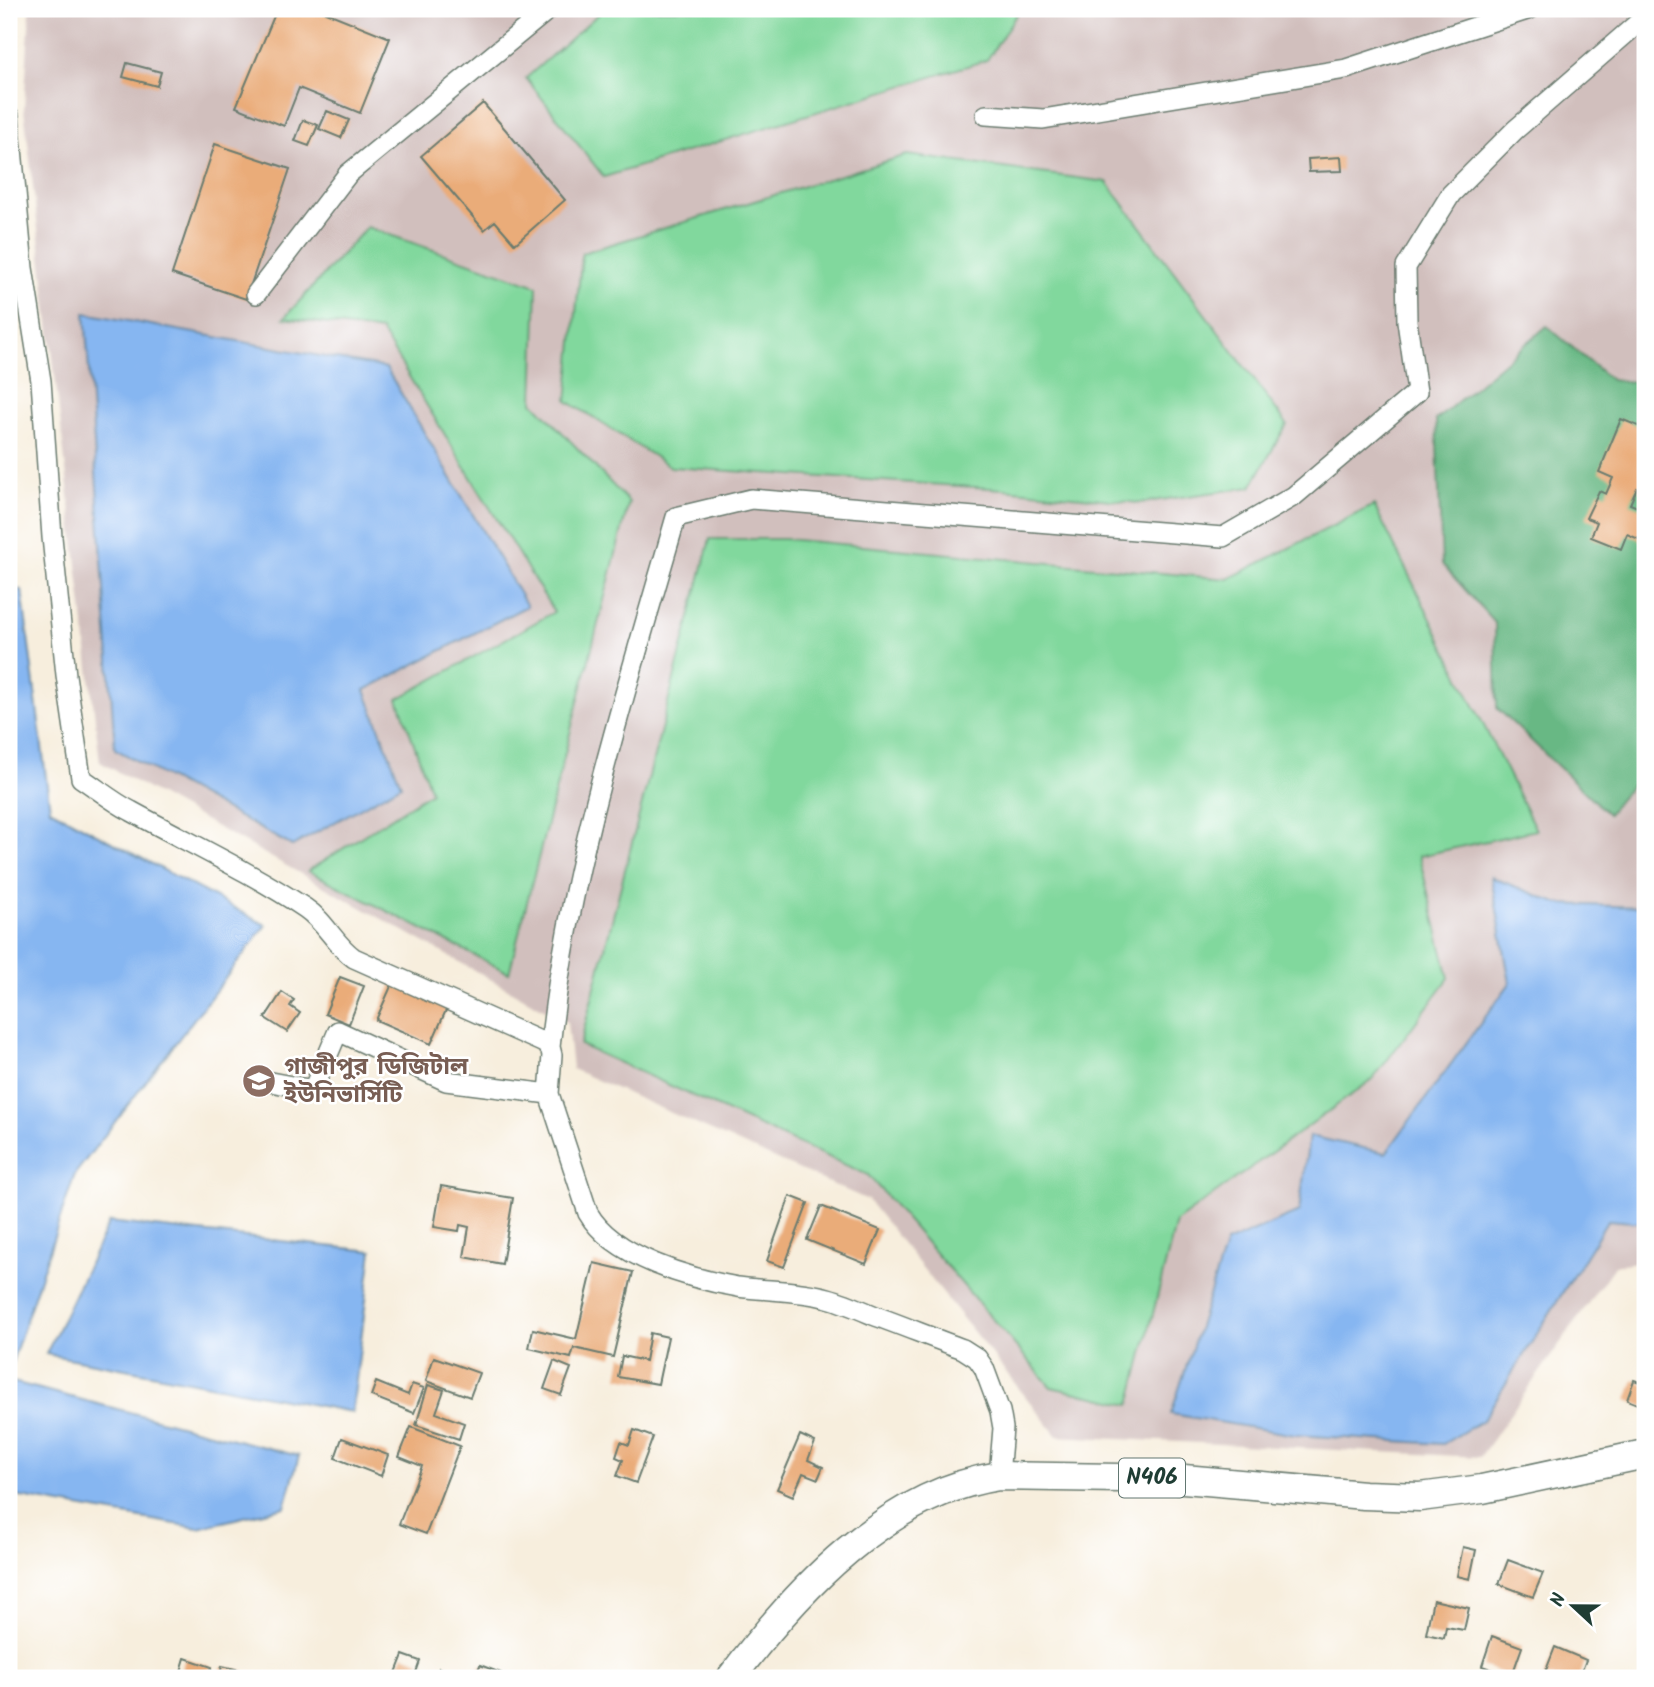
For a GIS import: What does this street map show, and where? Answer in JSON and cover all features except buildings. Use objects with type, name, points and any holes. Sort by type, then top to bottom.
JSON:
[{"type":"highway","name":"N406","points":[[731,1678],[766,1631],[820,1574],[869,1534],[905,1510],[971,1480],[999,1476],[1184,1479],[1364,1495],[1420,1497],[1482,1489],[1645,1454]]},
{"type":"street","points":[[256,294],[348,174],[549,9]]},
{"type":"street","points":[[986,115],[1043,119],[1346,69],[1530,9]]},
{"type":"street","points":[[999,1476],[1003,1428],[1000,1411],[984,1368],[977,1358],[964,1349],[830,1298],[737,1287],[695,1277],[618,1244],[595,1226],[588,1213],[549,1094],[552,1055],[550,1048],[556,991],[599,784],[676,517],[751,499],[1223,537],[1294,496],[1417,391],[1407,321],[1406,267],[1451,194],[1516,130],[1645,17]]},
{"type":"street","points":[[9,116],[23,268],[41,381],[52,537],[65,661],[81,778],[128,810],[228,861],[306,909],[321,920],[341,948],[354,958],[542,1042],[550,1048]]},
{"type":"street","points":[[260,1080],[313,1090],[338,1031],[446,1081],[549,1094]]},
{"type":"shaded area","points":[[30,9],[1645,9],[1645,1261],[1615,1265],[1480,1457],[1057,1436],[868,1200],[572,1069],[567,1022],[100,762],[24,109]]},
{"type":"green space","points":[[604,9],[1020,9],[987,60],[604,177],[526,78]]},
{"type":"green space","points":[[907,155],[1107,182],[1287,424],[1251,487],[1139,503],[1004,489],[671,467],[567,401],[582,253]]},
{"type":"green space","points":[[367,227],[537,286],[533,402],[629,502],[509,973],[308,871],[431,792],[398,699],[554,612],[381,331],[284,318]]},
{"type":"green space","points":[[1547,326],[1611,380],[1645,383],[1645,768],[1608,814],[1497,708],[1495,623],[1442,564],[1436,420]]},
{"type":"green space","points":[[1374,505],[1536,830],[1419,856],[1449,978],[1373,1079],[1176,1222],[1130,1405],[1051,1387],[868,1175],[580,1045],[710,539],[785,539],[1228,579]]},
{"type":"water","points":[[85,313],[386,368],[527,606],[365,690],[401,785],[292,846],[115,749]]},
{"type":"water","points":[[9,589],[22,590],[50,809],[266,925],[75,1174],[9,1371]]},
{"type":"water","points":[[1491,877],[1559,904],[1641,907],[1645,901],[1645,1223],[1608,1220],[1483,1420],[1443,1444],[1295,1435],[1171,1414],[1226,1243],[1299,1212],[1309,1136],[1386,1153],[1510,983]]},
{"type":"water","points":[[109,1222],[372,1251],[352,1412],[46,1354]]},
{"type":"water","points":[[9,1381],[299,1456],[285,1507],[198,1528],[9,1495]]},
{"type":"place","name":"গাজীপুর ডিজিটাল ইউনিভার্সিটি","points":[[259,1081]]}]
